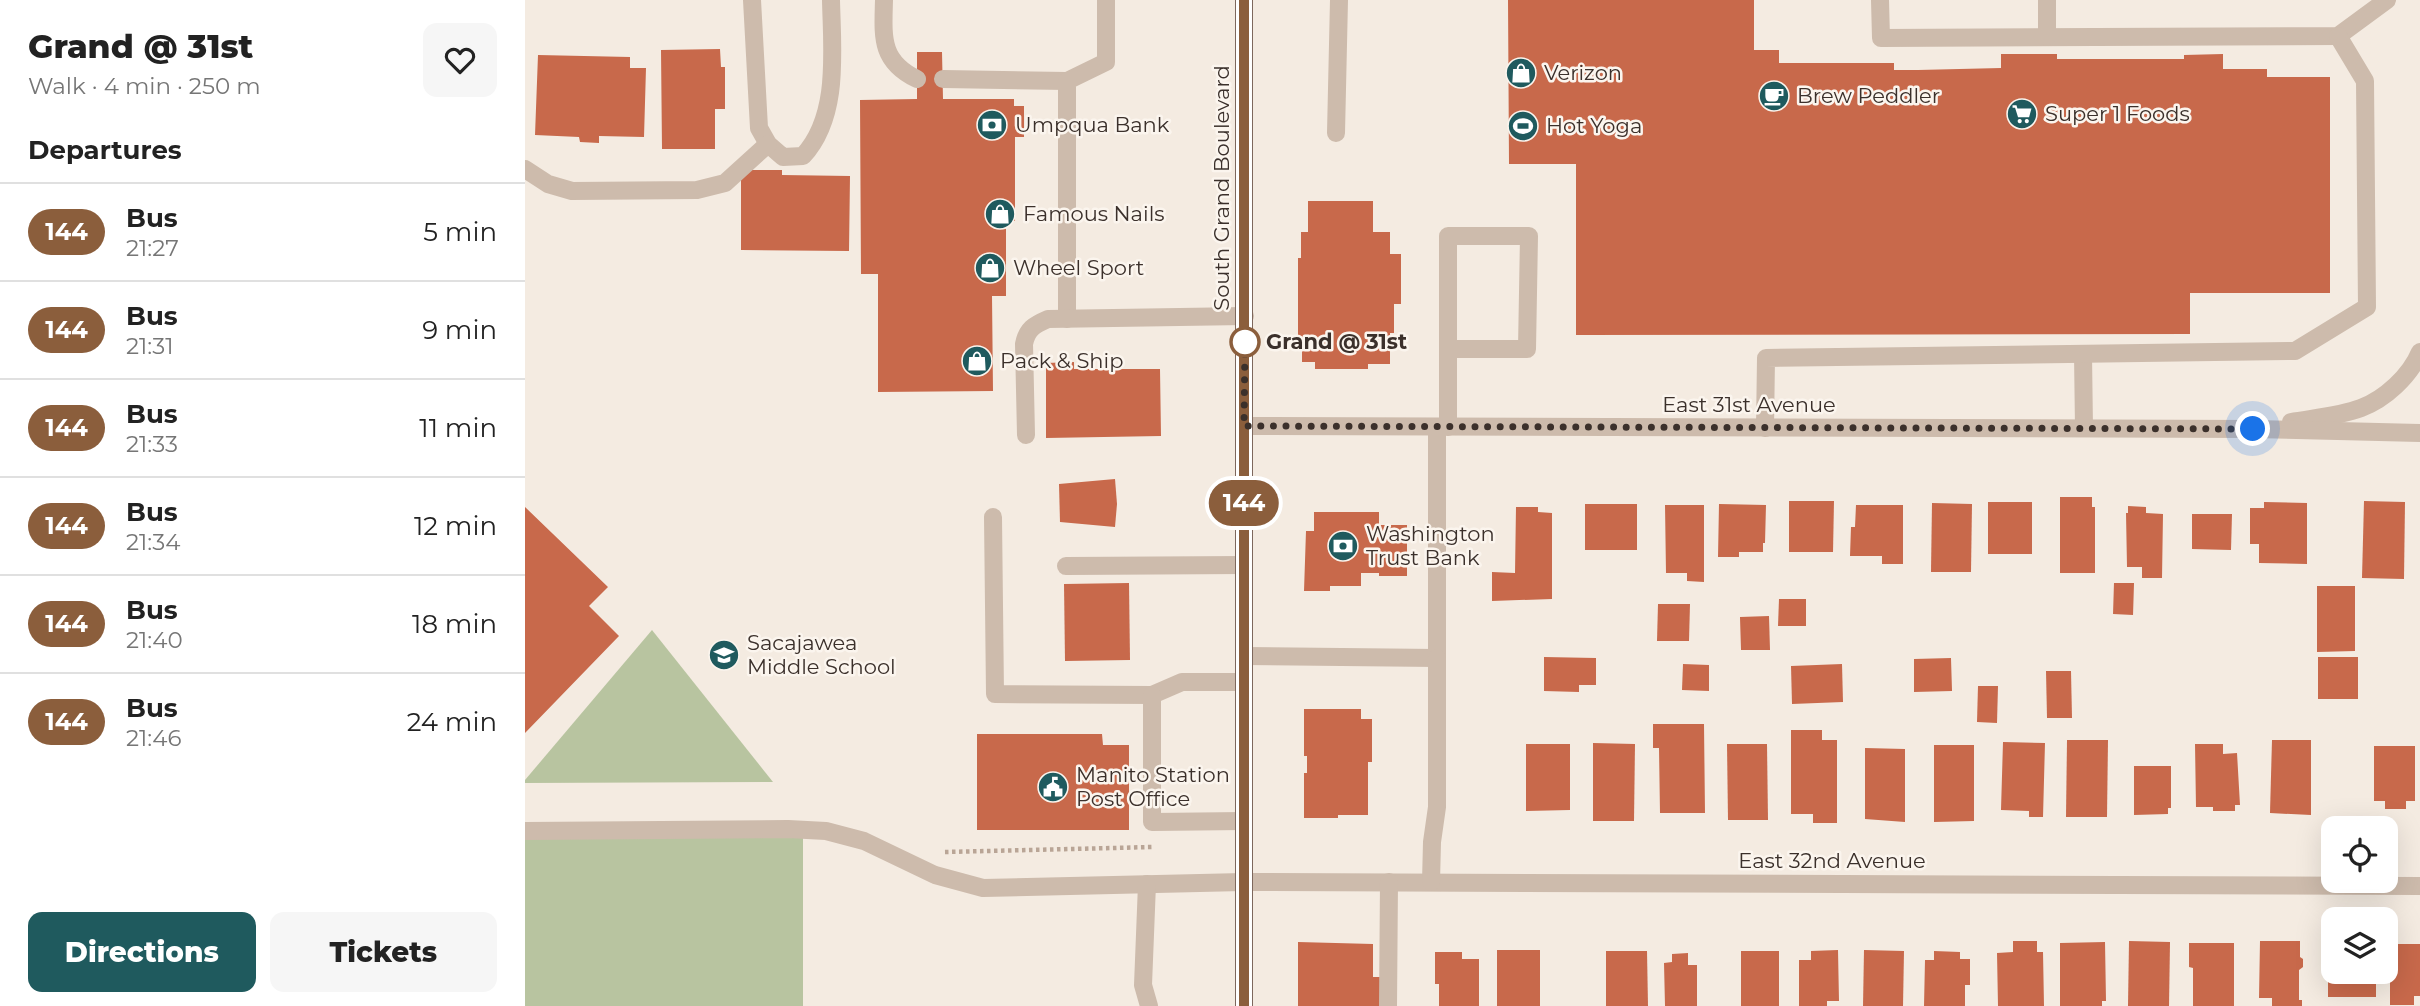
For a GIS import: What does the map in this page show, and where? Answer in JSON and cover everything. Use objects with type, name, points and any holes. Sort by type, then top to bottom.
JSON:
[{"type":"main road","name":"South Grand Boulevard","points":[[1244,0],[1244,1006]]},
{"type":"street","points":[[752,0],[759,128],[768,144],[783,157],[803,156],[816,142],[826,114],[832,65],[831,0]]},
{"type":"street","points":[[884,0],[883,36],[889,57],[904,72],[917,79]]},
{"type":"street","points":[[943,79],[1067,81],[1106,62],[1106,0]]},
{"type":"street","points":[[1336,133],[1339,0]]},
{"type":"street","points":[[1881,0],[1881,38],[2338,37],[2387,0]]},
{"type":"street","points":[[2047,0],[2047,37]]},
{"type":"street","points":[[1765,428],[1766,358],[2295,351],[2367,307],[2365,81],[2338,37]]},
{"type":"street","points":[[1067,81],[1067,319]]},
{"type":"street","points":[[525,169],[548,184],[572,191],[698,190],[725,183],[768,144]]},
{"type":"street","points":[[1431,882],[1432,842],[1437,807],[1437,658],[1442,427],[1448,349],[1448,236],[1529,236],[1527,349],[1448,349]]},
{"type":"street","points":[[1026,435],[1026,334],[1034,325],[1048,319],[1245,316]]},
{"type":"street","name":"East 31st Avenue","points":[[2253,429],[2363,407],[2394,387],[2415,364],[2420,352]]},
{"type":"street","points":[[2083,354],[2084,428]]},
{"type":"street","name":"East 31st Avenue","points":[[1244,426],[2253,429],[2420,433]]},
{"type":"street","points":[[993,517],[995,694],[1152,695],[1182,681],[1244,681]]},
{"type":"street","points":[[1066,566],[1244,565]]},
{"type":"street","points":[[1244,656],[1437,658]]},
{"type":"street","points":[[1152,695],[1152,822],[1244,821]]},
{"type":"street","name":"East 32nd Avenue","points":[[525,831],[825,831],[864,841],[935,875],[983,888],[1244,882],[2420,886]]},
{"type":"street","points":[[1388,1006],[1389,882]]},
{"type":"street","points":[[1147,884],[1143,985],[1149,1006]]},
{"type":"green space","points":[[652,630],[773,782],[525,783],[525,780]]},
{"type":"green space","points":[[803,835],[803,1006],[525,1006],[525,836]]},
{"type":"building","points":[[1508,0],[1754,0],[1754,50],[1779,50],[1779,63],[1894,63],[1894,70],[1918,70],[2001,68],[2001,54],[2057,54],[2057,59],[2184,59],[2184,55],[2223,54],[2223,69],[2267,69],[2267,77],[2330,77],[2330,293],[2190,293],[2190,334],[1576,335],[1576,164],[1509,164]]},
{"type":"building","points":[[720,49],[721,67],[725,67],[725,109],[715,109],[715,149],[662,149],[661,50]]},
{"type":"building","points":[[917,52],[942,52],[943,99],[1014,99],[1014,106],[1024,106],[1024,137],[1015,137],[1015,221],[1006,221],[1006,296],[992,296],[993,391],[878,392],[878,274],[861,274],[860,100],[917,99]]},
{"type":"building","points":[[538,55],[630,57],[630,68],[646,68],[644,137],[599,136],[599,143],[580,142],[579,137],[535,135]]},
{"type":"building","points":[[741,170],[782,170],[782,175],[850,176],[849,251],[741,250]]},
{"type":"building","points":[[1308,201],[1373,201],[1373,232],[1390,232],[1390,254],[1401,254],[1401,304],[1394,304],[1390,364],[1368,364],[1368,369],[1315,369],[1315,362],[1302,362],[1302,344],[1298,344],[1298,258],[1301,258],[1301,232],[1308,232]]},
{"type":"building","points":[[1074,362],[1074,369],[1160,369],[1161,436],[1046,438],[1046,363]]},
{"type":"building","points":[[1115,479],[1115,527],[1060,522],[1059,484]]},
{"type":"building","points":[[2060,497],[2092,497],[2092,507],[2095,507],[2095,573],[2060,573]]},
{"type":"building","points":[[1789,501],[1834,501],[1833,552],[1789,552]]},
{"type":"building","points":[[2364,501],[2405,502],[2404,579],[2362,578]]},
{"type":"building","points":[[1988,502],[2032,502],[2032,554],[1988,554]]},
{"type":"building","points":[[2264,502],[2307,503],[2307,564],[2259,563],[2259,544],[2250,544],[2250,508],[2264,508]]},
{"type":"building","points":[[1932,503],[1972,504],[1971,572],[1931,572]]},
{"type":"building","points":[[1585,504],[1637,504],[1637,550],[1585,550]]},
{"type":"building","points":[[1719,504],[1766,505],[1763,552],[1739,552],[1739,557],[1718,557]]},
{"type":"building","points":[[1665,505],[1704,505],[1704,582],[1687,581],[1687,573],[1666,573]]},
{"type":"building","points":[[1856,505],[1903,505],[1903,564],[1882,564],[1882,556],[1850,556],[1851,527],[1855,527]]},
{"type":"building","points":[[2128,506],[2146,507],[2146,513],[2163,514],[2162,578],[2142,578],[2142,567],[2127,567]]},
{"type":"building","points":[[525,507],[608,587],[589,606],[619,636],[525,733]]},
{"type":"building","points":[[1516,507],[1538,507],[1538,512],[1552,513],[1552,599],[1492,601],[1492,572],[1515,573]]},
{"type":"building","name":"Washington Trust Bank","points":[[1314,512],[1379,512],[1379,525],[1407,525],[1407,576],[1361,573],[1361,586],[1330,586],[1330,591],[1304,591],[1306,531],[1314,531]]},
{"type":"building","points":[[2192,514],[2232,514],[2231,550],[2192,549]]},
{"type":"building","points":[[1129,583],[1130,660],[1065,661],[1064,584]]},
{"type":"building","points":[[2114,583],[2134,583],[2133,615],[2113,614]]},
{"type":"building","points":[[2317,586],[2355,586],[2355,651],[2317,652]]},
{"type":"building","points":[[1779,599],[1806,599],[1806,626],[1778,626]]},
{"type":"building","points":[[1658,604],[1690,604],[1689,641],[1657,641]]},
{"type":"building","points":[[1769,616],[1770,650],[1741,650],[1740,617]]},
{"type":"building","points":[[1544,657],[1596,658],[1596,685],[1579,685],[1579,692],[1544,691]]},
{"type":"building","points":[[2318,657],[2358,657],[2358,699],[2318,699]]},
{"type":"building","points":[[1951,658],[1952,691],[1914,692],[1914,659]]},
{"type":"building","points":[[1683,664],[1709,665],[1709,691],[1682,690]]},
{"type":"building","points":[[1842,664],[1843,702],[1792,704],[1791,666]]},
{"type":"building","points":[[2046,671],[2071,671],[2072,718],[2047,718]]},
{"type":"building","points":[[1978,686],[1998,686],[1997,723],[1977,722]]},
{"type":"building","points":[[1304,709],[1361,709],[1361,719],[1372,719],[1372,762],[1368,762],[1368,815],[1304,818],[1304,773],[1307,773],[1307,756],[1304,756]]},
{"type":"building","points":[[1653,724],[1704,724],[1705,813],[1660,813],[1659,748],[1653,748]]},
{"type":"building","points":[[1791,730],[1822,730],[1822,740],[1837,740],[1837,823],[1813,823],[1813,814],[1791,814]]},
{"type":"building","name":"Manito Station Post Office","points":[[977,734],[1102,734],[1103,745],[1129,745],[1129,830],[977,830]]},
{"type":"building","points":[[2067,740],[2108,740],[2107,817],[2066,817]]},
{"type":"building","points":[[2272,740],[2311,740],[2311,815],[2270,813]]},
{"type":"building","points":[[2003,742],[2045,743],[2043,817],[2029,817],[2029,811],[2001,810]]},
{"type":"building","points":[[1593,743],[1635,744],[1634,821],[1593,821]]},
{"type":"building","points":[[1526,744],[1570,744],[1570,810],[1526,811]]},
{"type":"building","points":[[1727,744],[1767,744],[1768,820],[1728,820]]},
{"type":"building","points":[[2195,744],[2223,744],[2223,754],[2237,753],[2240,805],[2235,805],[2235,811],[2213,811],[2213,807],[2196,807]]},
{"type":"building","points":[[1934,745],[1974,745],[1974,821],[1934,822]]},
{"type":"building","points":[[2374,746],[2415,746],[2415,801],[2406,801],[2406,809],[2385,809],[2385,801],[2374,801]]},
{"type":"building","points":[[1865,748],[1905,749],[1905,822],[1865,819]]},
{"type":"building","points":[[2134,766],[2171,766],[2171,808],[2168,808],[2168,814],[2134,815]]},
{"type":"building","points":[[2013,941],[2037,941],[2037,952],[2043,952],[2044,1006],[1998,1006],[1997,953],[2013,952]]},
{"type":"building","points":[[2129,941],[2170,942],[2169,1006],[2128,1006]]},
{"type":"building","points":[[2260,941],[2300,941],[2303,967],[2299,970],[2299,1000],[2302,1000],[2302,1006],[2272,1006],[2272,998],[2259,998]]},
{"type":"building","points":[[1298,942],[1373,944],[1373,977],[1385,977],[1385,1006],[1298,1006]]},
{"type":"building","points":[[2105,942],[2106,1001],[2102,1001],[2102,1006],[2060,1006],[2060,943]]},
{"type":"building","points":[[2189,943],[2234,943],[2234,1006],[2193,1006],[2193,968],[2189,967]]},
{"type":"building","points":[[2398,944],[2420,944],[2420,996],[2414,996],[2414,1005],[2390,1005],[2390,984],[2398,984]]},
{"type":"building","points":[[1497,950],[1540,950],[1540,1006],[1497,1006]]},
{"type":"building","points":[[1838,950],[1839,1001],[1827,1001],[1827,1006],[1799,1006],[1799,960],[1811,960],[1811,951]]},
{"type":"building","points":[[1864,950],[1904,951],[1903,1006],[1863,1006]]},
{"type":"building","points":[[1606,951],[1647,951],[1648,1006],[1606,1006]]},
{"type":"building","points":[[1741,951],[1779,951],[1779,1006],[1741,1006]]},
{"type":"building","points":[[1934,951],[1960,952],[1960,959],[1970,959],[1970,985],[1965,985],[1965,1006],[1924,1006],[1925,960],[1934,960]]},
{"type":"building","points":[[1435,952],[1462,952],[1462,959],[1479,959],[1479,1006],[1439,1006],[1439,984],[1435,984]]},
{"type":"building","points":[[1688,953],[1688,965],[1697,965],[1697,1006],[1665,1006],[1664,963],[1672,962],[1672,954]]},
{"type":"building","points":[[2328,984],[2376,984],[2376,997],[2328,997]]},
{"type":"bus line","name":"144","points":[[1244,0],[1244,1006]]},
{"type":"place","name":"Verizon","points":[[1521,73]]},
{"type":"place","name":"Brew Peddler","points":[[1774,96]]},
{"type":"place","name":"Super 1 Foods","points":[[2022,114]]},
{"type":"place","name":"Umpqua Bank","points":[[992,125]]},
{"type":"place","name":"Hot Yoga","points":[[1523,126]]},
{"type":"place","name":"Famous Nails","points":[[1000,214]]},
{"type":"place","name":"Wheel Sport","points":[[990,268]]},
{"type":"place","name":"Grand @ 31st","points":[[1245,342]]},
{"type":"place","name":"Pack & Ship","points":[[977,361]]},
{"type":"place","name":"Washington Trust Bank","points":[[1343,546]]},
{"type":"place","name":"Sacajawea Middle School","points":[[724,655]]},
{"type":"place","name":"Manito Station Post Office","points":[[1053,787]]},
{"type":"route","points":[[1245,342],[1244,426],[2253,429]]}]
